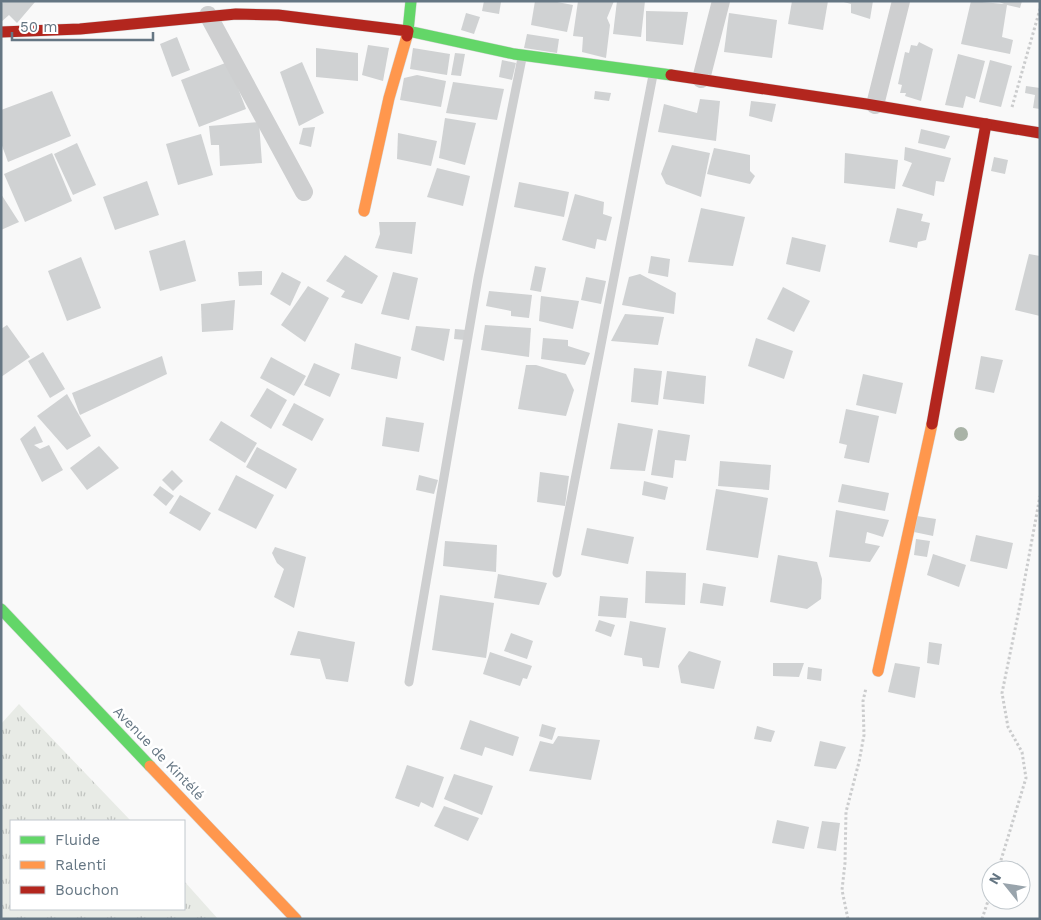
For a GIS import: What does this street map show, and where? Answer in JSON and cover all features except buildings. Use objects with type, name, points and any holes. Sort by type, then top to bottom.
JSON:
[{"type":"street","points":[[364,211],[390,98],[408,31],[411,1]]},
{"type":"street","points":[[701,79],[721,1]]},
{"type":"street","points":[[874,105],[901,1]]},
{"type":"street","points":[[208,15],[304,192]]},
{"type":"street","points":[[1,32],[80,29],[208,15],[278,15],[408,31],[438,39],[522,55],[874,105],[1040,133]]},
{"type":"street","points":[[972,148],[981,123]]},
{"type":"street","points":[[878,671],[940,388],[981,123]]},
{"type":"street","name":"Avenue de Kintélé","points":[[1,609],[296,919]]},
{"type":"lane","points":[[409,682],[478,278],[522,55]]},
{"type":"lane","points":[[557,573],[654,73]]},
{"type":"path","points":[[1007,127],[1040,8]]},
{"type":"path","points":[[1001,860],[1026,778],[1022,752],[1008,727],[1002,693],[1040,496]]},
{"type":"green space","points":[[19,704],[130,820],[10,820],[10,910],[185,910],[185,882],[218,919],[1,919],[1,724]]},
{"type":"traffic: fast","points":[[411,1],[408,31],[514,54],[671,75]]},
{"type":"traffic: fast","points":[[1,609],[150,766]]},
{"type":"traffic: slow","points":[[364,211],[389,98],[407,36]]},
{"type":"traffic: slow","points":[[878,671],[932,424]]},
{"type":"traffic: slow","points":[[150,766],[296,919]]},
{"type":"traffic: jam","points":[[1,32],[80,29],[236,14],[278,15],[408,31],[407,36]]},
{"type":"traffic: jam","points":[[671,75],[866,104],[1040,133]]},
{"type":"traffic: jam","points":[[932,424],[986,124]]}]
